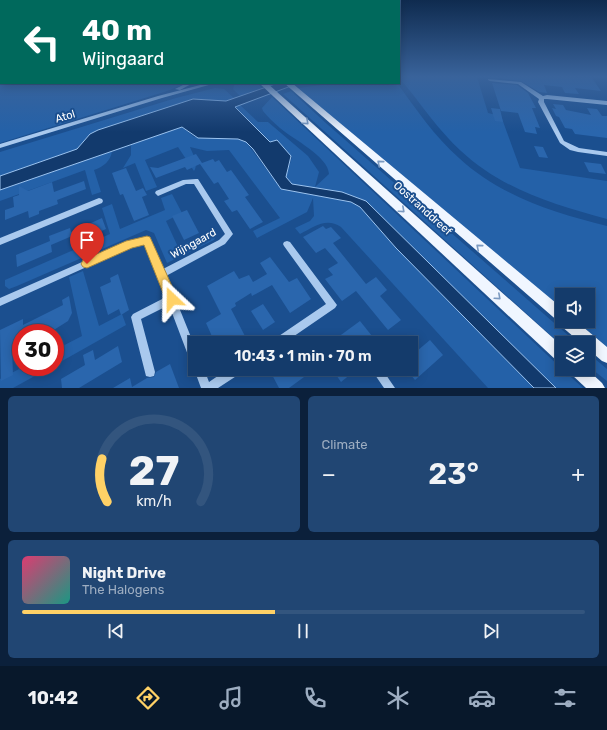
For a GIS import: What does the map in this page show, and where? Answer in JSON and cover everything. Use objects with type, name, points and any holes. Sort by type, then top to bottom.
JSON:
[{"type":"main road","name":"Oostranddreef","points":[[277,95],[555,350]]},
{"type":"main road","name":"Oostranddreef","points":[[303,95],[555,311]]},
{"type":"main road","points":[[574,328],[607,356]]},
{"type":"main road","points":[[584,376],[597,388]]},
{"type":"street","name":"Atol","points":[[160,97],[164,95]]},
{"type":"street","name":"Atol","points":[[0,146],[167,95]]},
{"type":"street","points":[[535,95],[542,98],[547,97],[607,103]]},
{"type":"street","points":[[542,98],[541,102],[562,142],[576,150],[607,154]]},
{"type":"street","name":"Wijngaard","points":[[158,193],[186,182],[196,181],[229,234],[222,242],[161,274]]},
{"type":"street","points":[[0,242],[99,202]]},
{"type":"street","name":"Wijngaard","points":[[0,302],[130,244],[147,240],[188,341]]},
{"type":"street","points":[[286,336],[332,305],[287,244]]},
{"type":"street","points":[[150,372],[136,317],[172,299]]},
{"type":"street","points":[[202,376],[208,388],[226,376]]},
{"type":"street","points":[[381,376],[390,388]]},
{"type":"shaded area","points":[[0,95],[154,95],[0,143]]},
{"type":"shaded area","points":[[187,95],[231,95],[234,98],[226,101],[193,99],[98,130],[90,134],[77,149],[0,176],[0,152]]},
{"type":"shaded area","points":[[243,95],[267,95],[235,107],[270,142],[277,140],[291,156],[286,177],[292,184],[342,192],[366,201],[556,388],[534,388],[396,248],[360,207],[351,202],[281,189],[253,149],[246,142],[238,139],[198,138],[182,127],[0,190],[0,176],[77,149],[90,134],[98,130],[193,99],[226,101]]},
{"type":"shaded area","points":[[284,95],[295,95],[555,324],[555,328],[560,328],[569,336],[555,336],[555,339]]},
{"type":"shaded area","points":[[306,95],[406,95],[426,122],[450,150],[492,183],[510,193],[548,209],[607,226],[607,347],[584,328],[595,328],[595,288],[555,288],[555,303]]},
{"type":"shaded area","points":[[413,95],[483,95],[488,113],[501,116],[520,168],[607,181],[607,219],[568,208],[511,186],[494,176],[461,151],[438,126]]},
{"type":"shaded area","points":[[272,97],[555,362],[555,376],[570,376],[583,388],[488,388],[341,227],[336,224],[325,223],[315,226],[300,234],[295,228],[310,221],[314,216],[313,198],[307,212],[257,238],[253,231],[280,218],[229,150],[207,151],[190,147],[196,162],[194,171],[178,147],[145,160],[157,187],[146,191],[135,163],[123,168],[131,155],[131,144],[182,127],[194,137],[238,139],[246,142],[281,189],[340,200],[314,188],[292,184],[286,177],[292,157],[271,142],[235,107],[240,105],[258,122],[268,122],[308,156],[319,172],[315,187],[329,174],[323,161],[280,128],[271,120],[262,108]]},
{"type":"shaded area","points":[[112,151],[110,158],[106,163],[94,170],[101,192],[92,195],[85,170],[0,201],[0,190]]},
{"type":"shaded area","points":[[172,194],[182,213],[166,221],[178,247],[214,229],[217,234],[214,240],[167,263],[154,233],[146,230],[17,286],[9,289],[5,286],[5,280],[110,234],[102,208],[112,204],[120,229],[165,210],[161,198]]},
{"type":"shaded area","points":[[83,271],[99,326],[122,314],[126,325],[64,360],[64,345],[82,336],[69,277]]},
{"type":"shaded area","points":[[595,359],[607,369],[607,381],[595,372]]},
{"type":"shaded area","points":[[12,373],[12,376],[35,376],[13,388],[0,388],[0,379]]},
{"type":"building","points":[[496,95],[529,95],[536,108],[532,108],[540,128],[535,127],[537,134],[525,132],[518,113],[501,111]]},
{"type":"building","points":[[553,104],[563,105],[566,110],[591,115],[587,108],[597,109],[602,116],[607,116],[607,138],[575,134],[572,129],[565,128],[552,108],[556,109]]},
{"type":"building","points":[[491,108],[500,109],[503,122],[495,121]]},
{"type":"building","points":[[534,146],[543,147],[548,158],[539,157]]},
{"type":"building","points":[[196,154],[202,163],[213,159],[215,162],[219,160],[227,172],[231,170],[249,195],[245,197],[263,222],[250,229],[237,210],[232,212],[224,201],[229,199],[218,182],[214,184],[200,164],[187,170],[185,167],[156,178],[150,167],[158,168]]},
{"type":"building","points":[[584,162],[601,164],[606,174],[589,172]]},
{"type":"building","points":[[126,168],[136,191],[143,188],[147,195],[142,197],[149,215],[134,221],[123,194],[120,195],[112,173]]},
{"type":"building","points":[[84,181],[86,189],[57,200],[58,204],[39,211],[39,214],[29,218],[28,211],[5,220],[5,210],[14,207],[13,197],[19,195],[19,186],[28,191],[52,182],[54,192]]},
{"type":"building","points":[[187,210],[199,233],[184,240],[172,216]]},
{"type":"building","points":[[102,218],[106,229],[74,243],[72,236],[51,245],[52,252],[17,267],[16,255],[50,241],[49,236],[70,228],[71,232]]},
{"type":"building","points":[[323,226],[326,229],[331,227],[341,238],[333,243],[366,284],[376,277],[387,290],[380,296],[401,320],[388,330],[356,291],[342,301],[325,279],[333,275],[328,269],[338,263],[325,248],[316,253],[303,237]]},
{"type":"building","points":[[270,257],[289,282],[297,278],[311,299],[290,313],[272,285],[252,296],[251,293],[235,303],[236,306],[231,309],[245,336],[212,336],[206,323],[221,314],[207,286],[234,271],[239,279],[249,275],[253,282],[267,274],[260,263]]},
{"type":"building","points":[[118,274],[129,310],[121,315],[119,309],[108,315],[100,287],[111,282],[110,278]]},
{"type":"building","points":[[69,296],[72,313],[68,321],[63,324],[25,324],[63,305],[62,300]]},
{"type":"building","points":[[263,304],[275,322],[263,330],[251,311]]},
{"type":"building","points":[[23,319],[23,324],[13,324]]},
{"type":"building","points":[[360,321],[372,336],[340,336]]},
{"type":"building","points":[[12,324],[12,376],[1,381],[0,330]]},
{"type":"building","points":[[430,340],[443,355],[415,380],[412,376],[418,376],[418,350]]},
{"type":"building","points":[[118,346],[122,362],[79,388],[62,388],[61,379],[85,365],[83,355],[93,350],[95,360]]},
{"type":"building","points":[[170,364],[179,388],[113,388],[130,378],[132,387],[147,378],[154,377],[156,372]]},
{"type":"building","points":[[273,376],[305,376],[289,388],[279,388]]},
{"type":"building","points":[[337,376],[348,376],[341,382]]},
{"type":"route","points":[[87,264],[130,244],[147,240],[172,299]]}]
